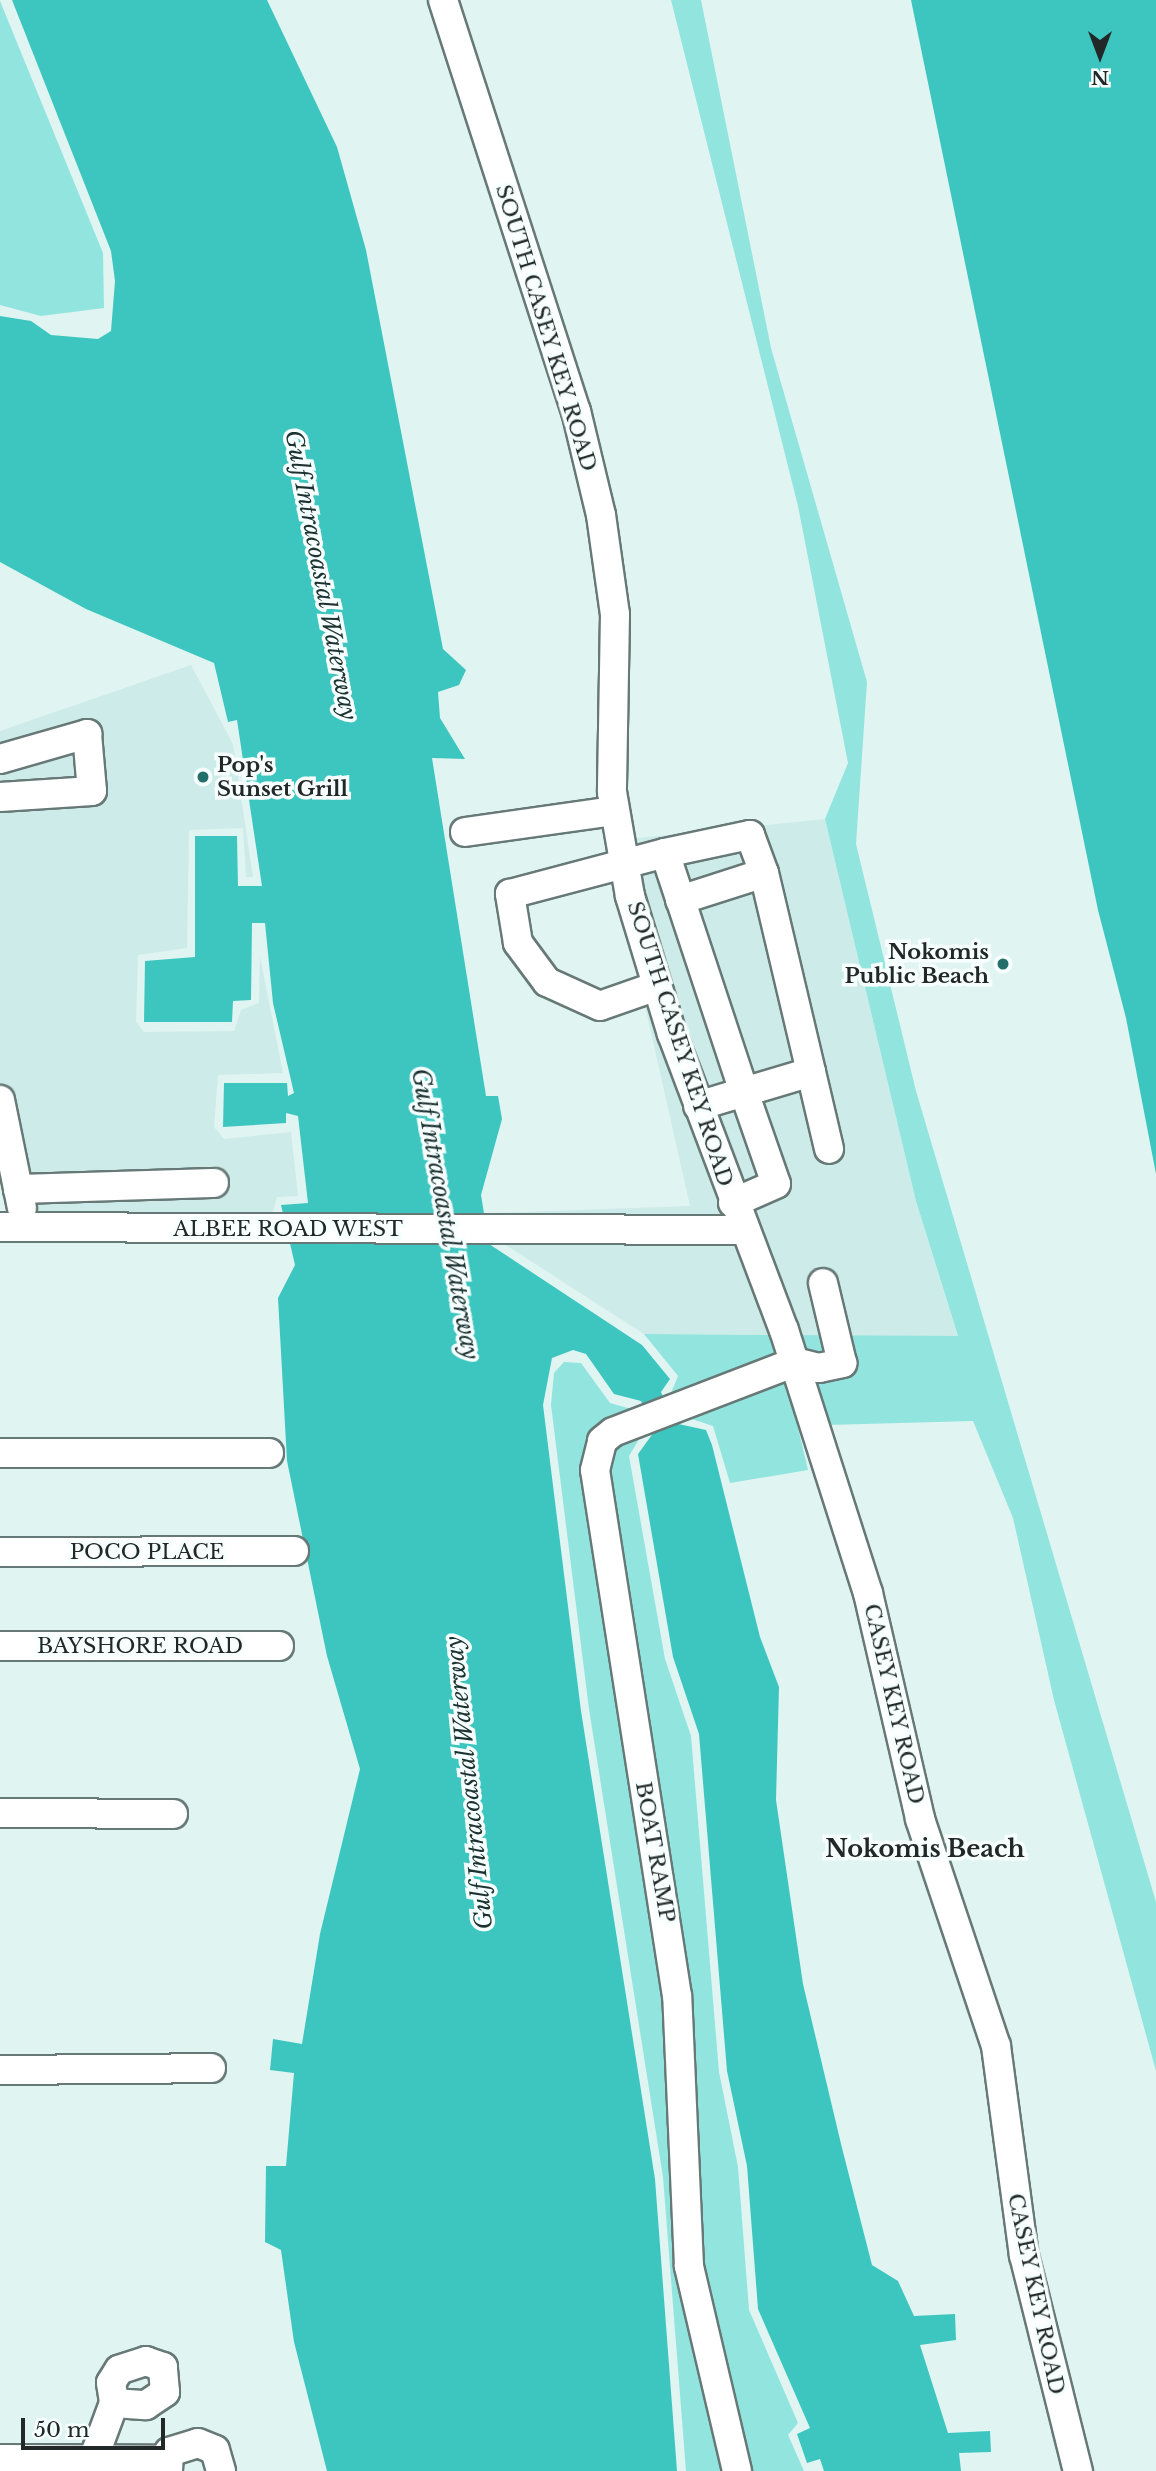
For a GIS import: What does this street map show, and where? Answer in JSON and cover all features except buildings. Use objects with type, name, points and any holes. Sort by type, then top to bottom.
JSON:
[{"type":"street","name":"SOUTH CASEY KEY ROAD","points":[[443,0],[576,411],[601,515],[615,614],[615,811],[622,861],[657,986],[698,1107],[745,1230]]},
{"type":"street","points":[[0,759],[87,734],[92,791],[0,797]]},
{"type":"street","points":[[465,832],[615,811]]},
{"type":"street","points":[[657,986],[600,1006],[547,982],[518,943],[510,894],[622,861],[750,835],[764,873],[828,1149]]},
{"type":"street","points":[[665,853],[776,1184],[733,1203]]},
{"type":"street","points":[[680,900],[764,873]]},
{"type":"street","points":[[698,1107],[811,1072]]},
{"type":"street","points":[[0,1100],[18,1189],[13,1227]]},
{"type":"street","points":[[18,1189],[163,1189],[214,1183]]},
{"type":"street","points":[[163,1189],[174,1228]]},
{"type":"street","name":"ALBEE ROAD WEST","points":[[13,1227],[745,1230]]},
{"type":"street","name":"CASEY KEY ROAD","points":[[745,1230],[795,1363],[868,1593],[920,1819],[996,2046],[1024,2255],[1078,2471]]},
{"type":"street","points":[[795,1363],[819,1368],[842,1363],[823,1283]]},
{"type":"street","name":"BOAT RAMP","points":[[737,2471],[689,2266],[677,1996],[596,1489],[602,1441],[634,1423],[795,1363]]},
{"type":"street","points":[[0,1453],[269,1453]]},
{"type":"street","name":"POCO PLACE","points":[[0,1552],[294,1551]]},
{"type":"street","name":"BAYSHORE ROAD","points":[[0,1646],[279,1646]]},
{"type":"street","points":[[0,1813],[173,1814]]},
{"type":"street","points":[[0,2070],[211,2068]]},
{"type":"street","points":[[94,2457],[114,2403]]},
{"type":"street","points":[[0,2459],[94,2457],[167,2465],[176,2447],[198,2442],[215,2451],[221,2471]]},
{"type":"shaded area","points":[[671,0],[701,0],[771,348],[867,682],[856,844],[916,1091],[1156,1902],[1156,2071],[1054,1700],[1013,1518],[973,1421],[827,1425],[797,1335],[958,1336],[916,1201],[825,819],[848,763],[798,506]]},
{"type":"shaded area","points":[[0,1],[103,253],[104,308],[41,316],[0,305]]},
{"type":"shaded area","points":[[191,665],[233,744],[253,877],[246,877],[243,828],[189,830],[187,948],[138,955],[136,1022],[144,1032],[234,1031],[241,1010],[259,1003],[260,957],[283,1073],[218,1075],[214,1127],[224,1139],[291,1132],[298,1196],[277,1197],[273,1212],[23,1214],[0,1111],[0,731]]},
{"type":"shaded area","points":[[825,819],[916,1201],[958,1337],[797,1335],[755,1228],[493,1218],[492,1213],[690,1206],[608,841]]},
{"type":"shaded area","points":[[498,1240],[738,1241],[776,1335],[644,1334]]},
{"type":"shaded area","points":[[644,1334],[776,1335],[808,1470],[730,1483],[713,1426],[680,1415],[671,1393],[678,1376]]},
{"type":"shaded area","points":[[564,1362],[581,1363],[610,1403],[635,1410],[644,1431],[629,1456],[665,1659],[691,1736],[719,2072],[738,2167],[749,2310],[798,2423],[788,2435],[804,2471],[686,2471],[663,2177],[589,1709],[551,1405],[554,1373]]},
{"type":"water","name":"Gulf Intracoastal Waterway","points":[[12,0],[267,0],[337,147],[366,250],[443,649],[466,670],[459,685],[438,692],[440,718],[465,759],[432,758],[486,1096],[498,1096],[502,1119],[481,1195],[489,1244],[642,1345],[670,1379],[661,1392],[674,1423],[706,1430],[712,1445],[760,1637],[779,1687],[776,1800],[803,1984],[842,2148],[872,2265],[898,2281],[914,2316],[955,2314],[956,2340],[920,2345],[948,2433],[990,2431],[991,2452],[959,2453],[961,2471],[824,2471],[820,2459],[807,2463],[797,2434],[810,2428],[758,2309],[747,2166],[727,2071],[699,1734],[673,1657],[638,1454],[654,1432],[641,1401],[614,1394],[586,1354],[573,1350],[552,1358],[543,1405],[581,1711],[655,2179],[677,2471],[327,2471],[294,2342],[281,2250],[265,2242],[266,2166],[286,2166],[294,2073],[270,2070],[273,2039],[302,2044],[320,1934],[360,1769],[327,1656],[287,1461],[278,1298],[295,1265],[281,1205],[308,1203],[298,1116],[286,1113],[286,1123],[223,1127],[224,1083],[287,1083],[288,1096],[294,1093],[273,1003],[265,923],[252,923],[251,1000],[233,1001],[232,1022],[144,1022],[145,961],[195,957],[195,836],[237,836],[238,886],[262,886],[237,720],[228,722],[214,663],[86,609],[0,562],[0,316],[31,321],[51,335],[98,339],[111,331],[115,281],[111,251]]},
{"type":"water","points":[[911,0],[1156,0],[1156,1174],[1126,1018],[1098,910]]},
{"type":"place","name":"Pop's Sunset Grill","points":[[203,777]]},
{"type":"place","name":"Nokomis Public Beach","points":[[1003,964]]},
{"type":"district","name":"Nokomis Beach","points":[[925,1849]]}]
